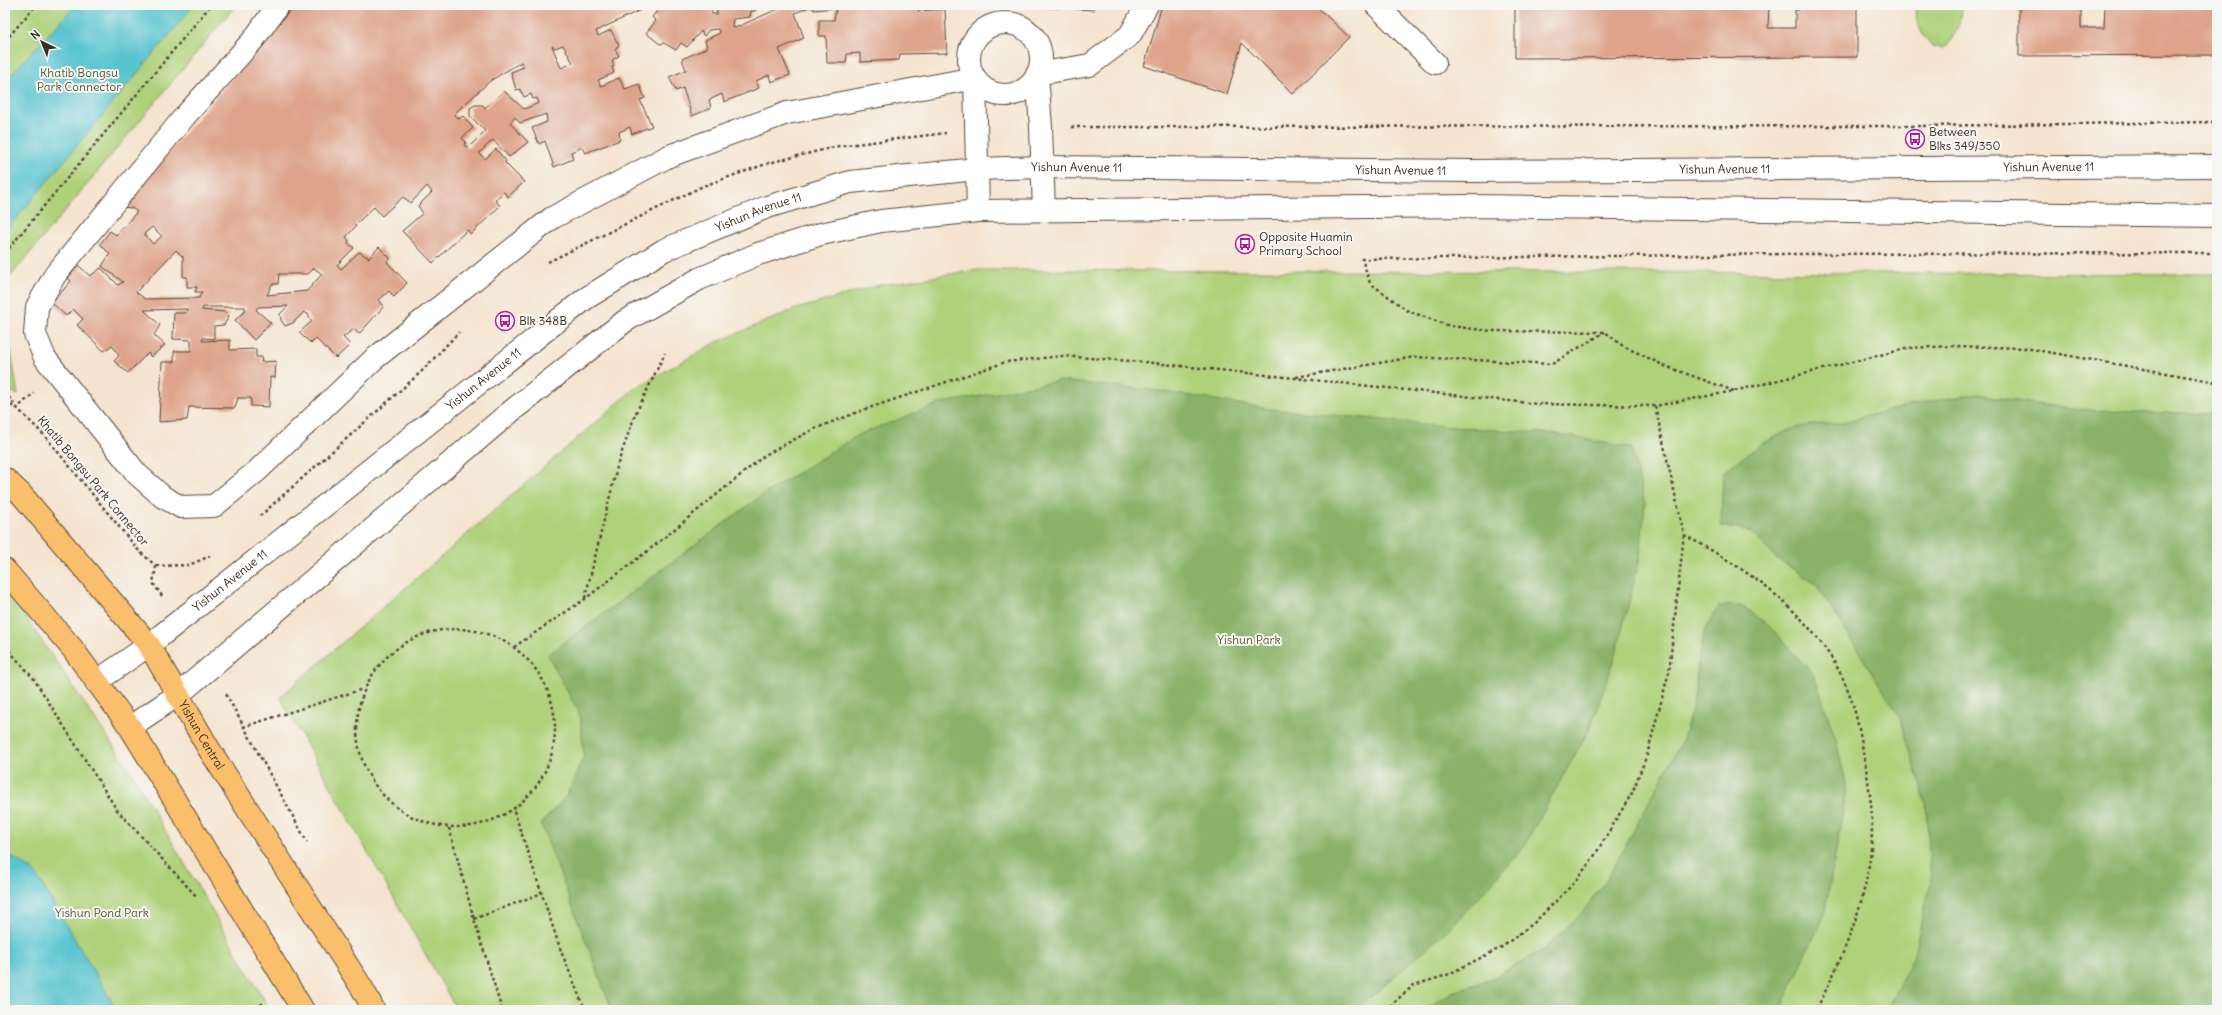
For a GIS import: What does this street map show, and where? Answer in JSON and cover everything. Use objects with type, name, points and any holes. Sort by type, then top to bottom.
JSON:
[{"type":"main road","name":"Yishun Central","points":[[5,479],[21,494],[149,646],[179,694],[210,749],[362,988],[374,1010]]},
{"type":"main road","points":[[5,570],[72,648],[130,727],[303,1010]]},
{"type":"street","points":[[278,5],[254,39],[185,116],[55,275],[37,307],[35,334],[45,358],[137,474],[163,497],[181,507],[214,506],[256,471],[374,359],[552,218],[669,156],[787,113],[975,78]]},
{"type":"street","points":[[1044,211],[1043,167],[1037,74],[1040,62],[1040,50],[1035,39],[1026,30],[1016,24],[1003,23],[991,26],[980,33],[973,43],[969,55],[970,67],[975,78],[982,86],[1002,95],[1022,90],[1031,83],[1037,74],[1090,65],[1130,34],[1146,5]]},
{"type":"street","points":[[1376,5],[1435,64]]},
{"type":"street","points":[[975,78],[978,211]]},
{"type":"street","name":"Yishun Avenue 11","points":[[96,682],[149,646],[585,299],[664,250],[767,207],[850,182],[977,169],[1043,167],[1472,171],[2217,166]]},
{"type":"street","points":[[130,727],[179,694],[509,413],[625,321],[699,279],[772,250],[821,234],[881,221],[978,211],[1479,206],[2217,216]]},
{"type":"path","points":[[5,41],[36,5]]},
{"type":"path","points":[[5,253],[211,5]]},
{"type":"path","points":[[1734,392],[1665,366],[1623,346],[1605,332],[1491,331],[1450,326],[1408,311],[1370,283],[1362,259],[1787,254],[2217,253]]},
{"type":"path","points":[[1293,378],[1414,357],[1552,364],[1605,332]]},
{"type":"path","points":[[514,647],[585,599],[765,456],[814,428],[862,410],[1006,362],[1062,356],[1144,362],[1538,404],[1655,406],[1734,392],[1909,348],[1954,346],[2025,348],[2217,382]]},
{"type":"path","points":[[585,599],[618,462],[635,415],[665,353]]},
{"type":"path","name":"Khatib Bongsu Park Connector","points":[[5,392],[17,408],[44,435],[140,551],[156,566]]},
{"type":"path","name":"Khatib Bongsu Park Connector","points":[[5,403],[17,408]]},
{"type":"path","points":[[1385,1010],[1414,985],[1447,975],[1502,947],[1540,917],[1575,882],[1596,855],[1632,793],[1647,755],[1669,672],[1684,534],[1655,406]]},
{"type":"path","points":[[1684,534],[1746,571],[1795,614],[1815,635],[1834,662],[1847,686],[1857,715],[1870,798],[1872,828],[1867,870],[1860,908],[1847,943],[1816,1010]]},
{"type":"path","points":[[472,629],[514,647],[527,657],[545,681],[555,709],[556,739],[548,768],[532,793],[514,811],[480,825],[449,828],[418,821],[391,804],[370,781],[359,751],[356,720],[364,689],[382,661],[408,640],[439,630],[472,629]]},
{"type":"path","points":[[5,646],[34,679],[117,810],[201,902]]},
{"type":"path","points":[[243,727],[364,689]]},
{"type":"path","points":[[514,811],[561,952],[585,1010]]},
{"type":"path","points":[[449,828],[474,919],[502,1010]]},
{"type":"path","points":[[474,919],[542,893]]},
{"type":"path","points":[[258,996],[264,1010]]},
{"type":"green space","name":"Khatib Bongsu Park Connector","points":[[11,5],[236,5],[5,283],[5,12]]},
{"type":"green space","points":[[1915,5],[1961,5],[1959,23],[1952,38],[1944,48],[1932,47],[1925,38],[1917,22]]},
{"type":"green space","name":"Yishun Park","points":[[976,270],[2217,274],[2217,1010],[457,1010],[280,697],[635,388],[717,342],[793,310],[880,285]]},
{"type":"green space","points":[[5,313],[18,395],[5,388]]},
{"type":"green space","points":[[1059,381],[1159,391],[1263,408],[1454,427],[1557,434],[1631,448],[1645,503],[1640,557],[1615,658],[1591,726],[1523,848],[1454,924],[1356,1010],[612,1010],[541,824],[567,795],[584,755],[580,715],[548,655],[758,498],[858,435],[938,404]]},
{"type":"green space","points":[[1978,394],[2035,404],[2102,411],[2217,414],[2217,1010],[1886,1010],[1913,958],[1931,881],[1926,804],[1900,717],[1816,584],[1776,558],[1752,532],[1721,526],[1723,472],[1767,441],[1796,428],[1808,425],[1841,422],[1928,402]]},
{"type":"green space","name":"Yishun Pond Park","points":[[5,587],[131,772],[270,1010],[5,1010]]},
{"type":"green space","points":[[1719,606],[1743,606],[1768,625],[1814,675],[1836,740],[1847,788],[1825,912],[1781,1010],[1425,1010],[1452,992],[1489,980],[1543,950],[1579,916],[1607,880],[1683,739],[1693,705],[1699,656],[1705,629]]},
{"type":"water","points":[[76,5],[194,5],[5,232],[5,81]]},
{"type":"water","points":[[5,853],[34,871],[117,1010],[5,1010]]},
{"type":"building","points":[[295,5],[651,5],[596,31],[598,36],[611,30],[619,46],[615,49],[619,56],[612,60],[614,73],[598,80],[601,86],[619,78],[625,89],[639,84],[645,98],[640,100],[652,126],[632,134],[630,127],[619,132],[620,140],[585,153],[582,147],[571,152],[573,159],[554,167],[545,141],[539,144],[532,128],[547,122],[546,114],[520,123],[515,117],[510,123],[528,142],[509,157],[493,140],[479,153],[485,159],[496,149],[506,161],[505,163],[524,182],[508,197],[504,192],[495,200],[500,206],[471,234],[467,230],[433,263],[402,231],[423,213],[418,206],[432,192],[427,186],[411,203],[403,197],[382,216],[374,207],[355,225],[356,226],[346,237],[349,241],[348,243],[354,248],[337,265],[341,269],[359,252],[369,258],[379,247],[390,258],[387,262],[407,283],[394,297],[389,291],[379,300],[384,306],[359,334],[354,329],[343,337],[350,345],[336,358],[316,339],[311,343],[299,333],[312,321],[309,318],[309,315],[304,312],[293,323],[285,326],[281,320],[280,314],[288,306],[258,307],[256,310],[271,323],[254,340],[235,320],[245,311],[245,307],[203,307],[202,310],[225,312],[229,316],[224,325],[214,326],[214,339],[203,338],[202,341],[230,340],[230,350],[256,349],[256,357],[262,357],[261,362],[276,361],[275,378],[270,377],[269,407],[251,406],[251,398],[238,398],[235,408],[189,407],[187,420],[159,422],[162,362],[174,362],[174,351],[191,351],[191,340],[173,339],[174,313],[186,313],[187,309],[144,310],[160,325],[154,335],[165,345],[151,357],[148,353],[128,373],[114,361],[119,356],[112,345],[104,351],[77,325],[83,319],[73,309],[66,316],[52,303],[71,281],[68,278],[78,265],[90,276],[101,268],[118,285],[123,282],[102,266],[110,254],[100,244],[110,231],[116,235],[137,212],[132,208],[121,207]],"holes":[[[563,45],[573,63],[561,68],[552,46],[555,48]],[[521,62],[524,67],[511,72],[516,90],[520,89],[524,97],[531,94],[533,99],[537,98],[539,103],[524,109],[504,91],[485,108],[483,105],[475,105],[470,108],[470,116],[485,131],[468,148],[464,145],[466,142],[462,138],[473,128],[463,116],[459,119],[454,114],[490,81]],[[152,227],[162,236],[153,244],[144,234]],[[176,250],[183,257],[183,277],[187,277],[187,287],[197,287],[195,292],[202,292],[199,298],[145,299],[136,292]],[[314,268],[322,274],[307,291],[267,295],[272,284],[278,284],[279,274],[308,274]]]},
{"type":"building","points":[[661,5],[710,5],[712,14],[717,14],[717,5],[756,5],[755,11],[751,11],[750,17],[733,19],[732,27],[735,28],[780,8],[778,5],[918,5],[918,11],[945,9],[947,53],[900,54],[899,60],[860,62],[860,53],[847,54],[846,63],[827,63],[826,36],[819,36],[819,20],[834,20],[836,8],[814,10],[812,6],[795,13],[804,38],[779,49],[790,75],[771,82],[769,75],[756,81],[759,88],[724,102],[722,94],[709,100],[711,108],[692,116],[683,88],[676,91],[669,77],[686,70],[682,59],[707,48],[705,40],[720,33],[718,29],[709,30],[704,36],[701,31],[687,47],[681,43],[676,50],[664,43],[660,44],[646,33],[656,21],[652,17],[662,6]]},
{"type":"building","points":[[1021,5],[1060,5],[1060,8],[1021,7]]},
{"type":"building","points":[[1075,5],[1094,5],[1094,10],[1074,9]]},
{"type":"building","points":[[1162,5],[1315,5],[1349,37],[1293,94],[1242,43],[1227,94],[1144,66]]},
{"type":"building","points":[[1515,5],[1769,5],[1768,28],[1795,28],[1795,10],[1798,10],[1798,5],[1857,5],[1857,57],[1515,58]]},
{"type":"building","points":[[2019,5],[2084,5],[2084,8],[2081,8],[2081,28],[2104,28],[2105,5],[2217,5],[2217,55],[2019,56]]},
{"type":"place","name":"Between Blks 349/350","points":[[1915,139]]},
{"type":"place","name":"Opposite Huamin Primary School","points":[[1245,244]]},
{"type":"place","name":"Blk 348B","points":[[505,321]]}]
